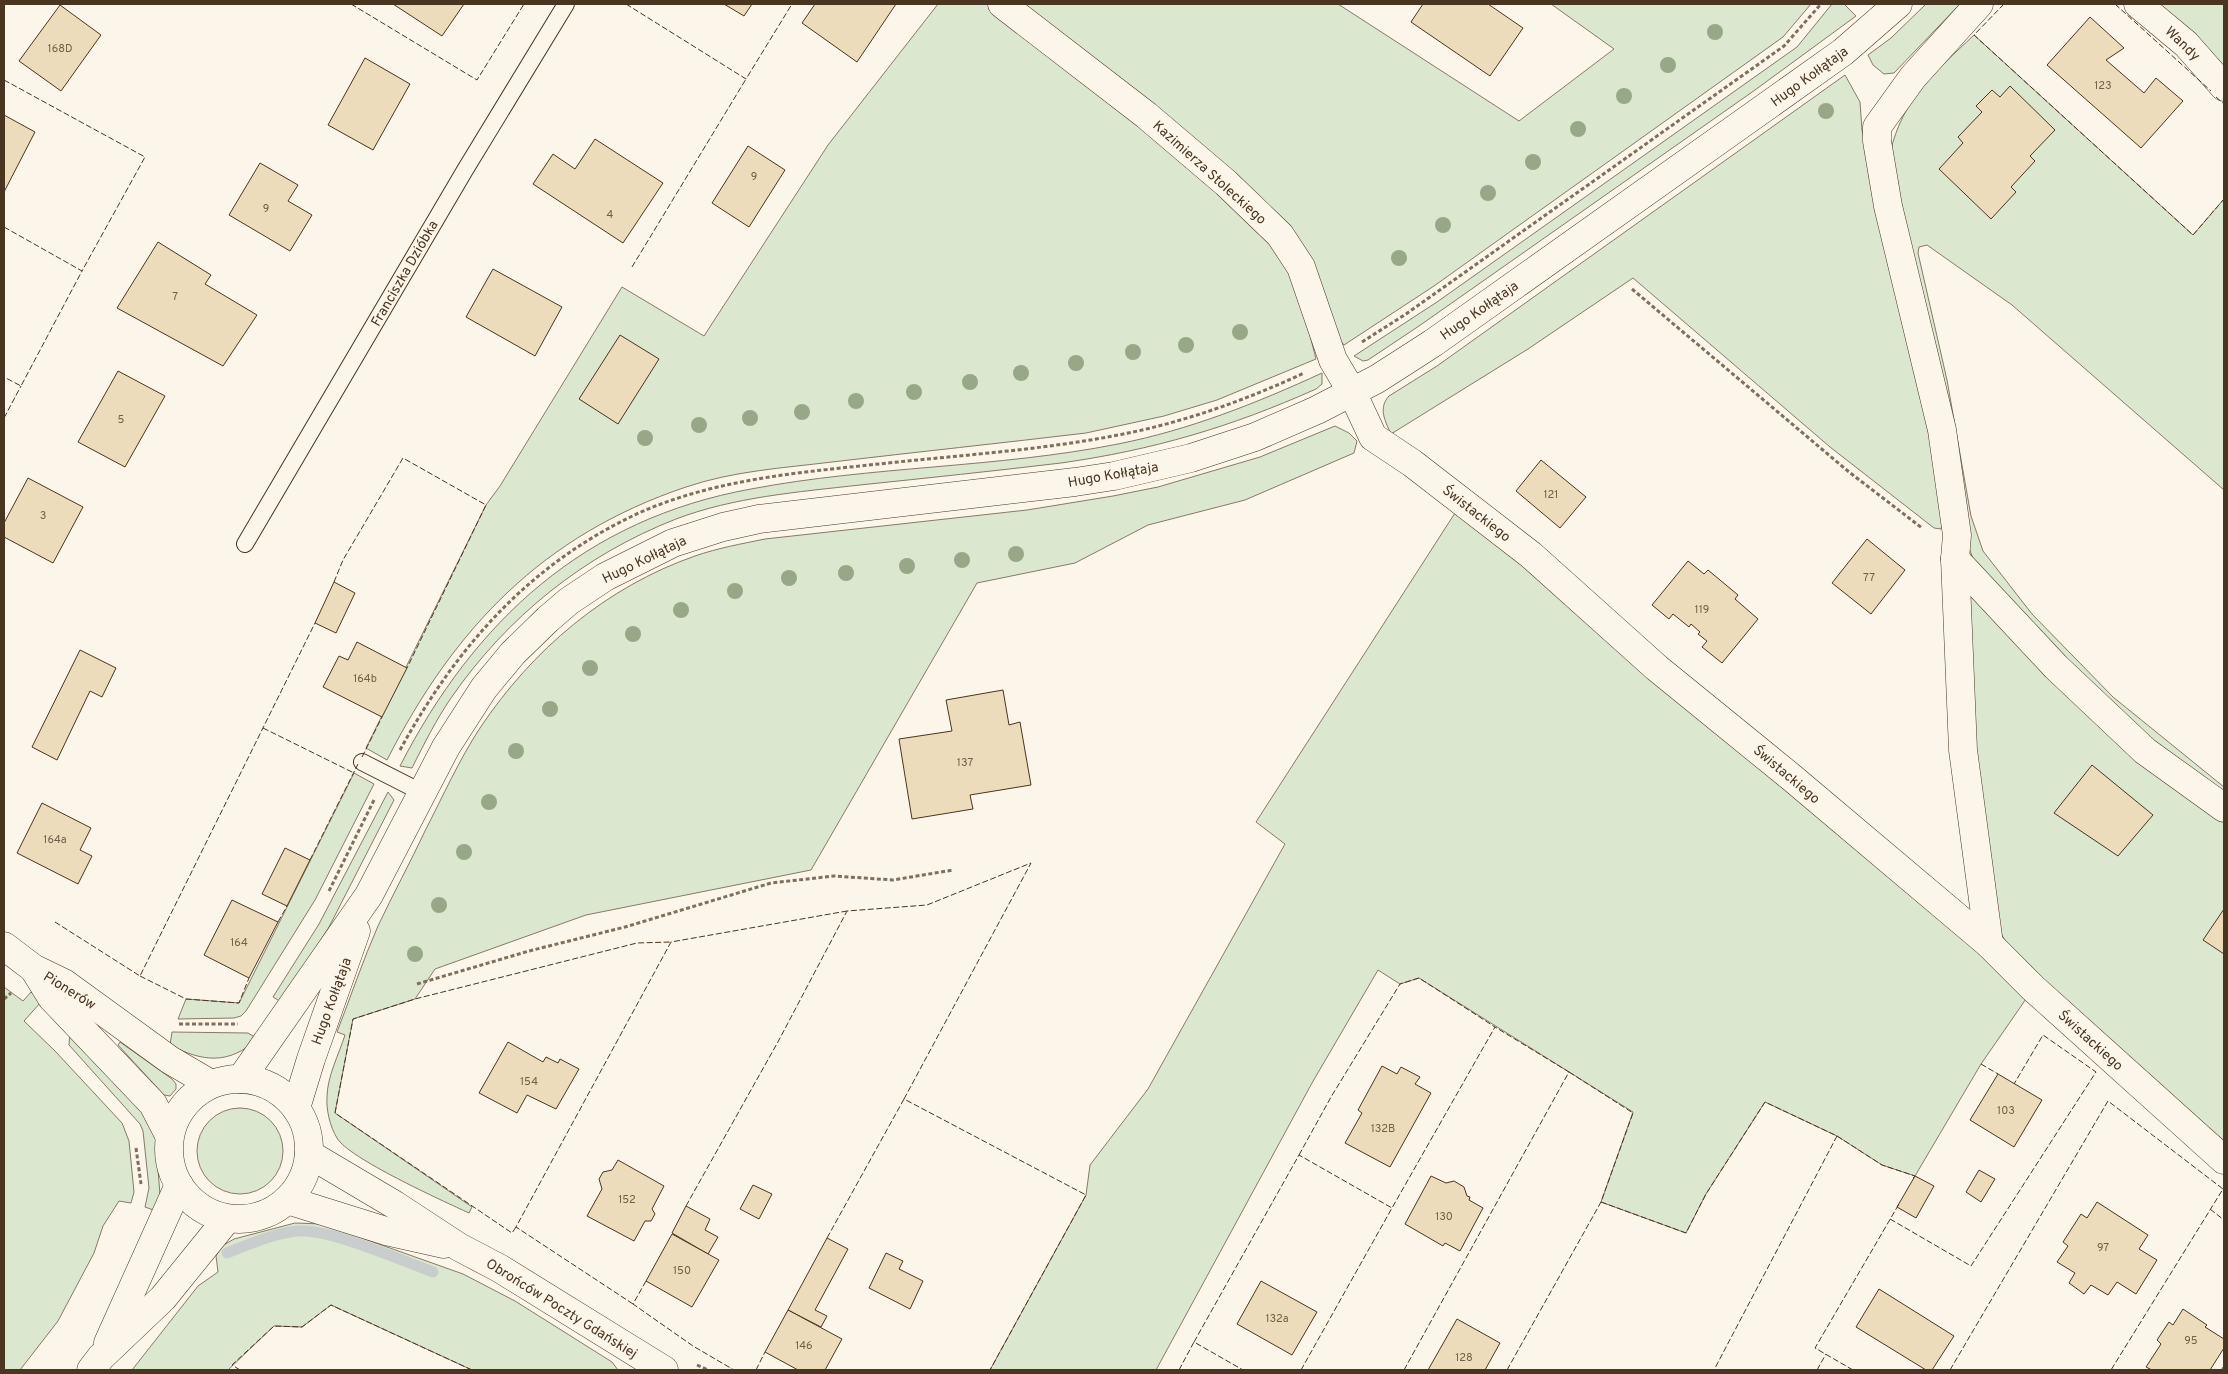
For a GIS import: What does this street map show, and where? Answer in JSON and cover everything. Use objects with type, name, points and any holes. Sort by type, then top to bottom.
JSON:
[{"type":"street","name":"Kazimierza Stoleckiego","points":[[1002,4],[1146,115],[1226,183],[1280,235],[1301,267],[1324,338],[1333,360],[1352,392]]},
{"type":"street","name":"Hugo Kołłątaja","points":[[296,1108],[311,1059],[369,894],[421,792],[464,716],[484,688],[518,648],[555,613],[587,588],[624,566],[673,543],[723,526],[794,514],[1114,476],[1223,448],[1287,424],[1377,379],[1434,343],[1843,52],[1898,4]]},
{"type":"street","points":[[1979,4],[1913,77],[1877,127],[1877,141],[1888,206],[1942,430],[1957,535],[1955,559],[1963,750],[1989,944]]},
{"type":"street","name":"Wandy","points":[[2138,4],[2186,44],[2224,86]]},
{"type":"street","name":"Świstackiego","points":[[1352,392],[1373,437],[1412,463],[1531,555],[1657,668],[1791,777],[1989,944],[2033,988],[2224,1160]]},
{"type":"street","points":[[1955,559],[2056,667],[2145,751],[2224,808]]},
{"type":"street","name":"Hugo Kołłątaja","points":[[241,1079],[369,894]]},
{"type":"street","points":[[4,946],[33,968]]},
{"type":"street","name":"Pionerów","points":[[33,968],[64,983],[170,1060],[211,1084]]},
{"type":"street","name":"Pionerów","points":[[33,968],[52,998],[153,1104],[170,1135]]},
{"type":"street","points":[[241,1079],[258,1081],[280,1092],[296,1108],[307,1130],[309,1154],[304,1177],[291,1197],[273,1212],[250,1219],[227,1219],[206,1212],[188,1198],[179,1185],[175,1179],[169,1158],[170,1135],[177,1114],[192,1096],[211,1084],[241,1079]]},
{"type":"street","name":"Obrońców Poczty Gdańskiej","points":[[309,1154],[664,1370]]},
{"type":"street","points":[[96,1363],[179,1185]]},
{"type":"street","name":"Obrońców Poczty Gdańskiej","points":[[287,1200],[386,1231],[459,1247]]},
{"type":"street","points":[[96,1363],[163,1298],[227,1219]]},
{"type":"lane","name":"Franciszka Dzióbka","points":[[244,544],[465,170],[566,4]]},
{"type":"lane","points":[[362,762],[421,792]]},
{"type":"path","points":[[1632,288],[1849,472],[1930,534],[1955,559]]},
{"type":"path","points":[[417,984],[529,951],[625,927],[771,883],[834,876],[893,880],[953,870]]},
{"type":"path","points":[[175,1024],[243,1024]]},
{"type":"path","points":[[136,1145],[141,1190]]},
{"type":"green space","points":[[938,4],[993,4],[1274,239],[1302,304],[1316,359],[1217,400],[1164,416],[1086,433],[777,468],[740,474],[686,487],[635,507],[588,531],[546,560],[508,592],[473,628],[442,668],[413,712],[387,760],[366,748],[486,505],[500,486],[622,287],[704,336],[828,145]]},
{"type":"green space","points":[[1017,4],[1338,4],[1519,121],[1614,49],[1551,4],[1811,4],[1783,37],[1434,286],[1344,345],[1339,339],[1311,264]]},
{"type":"green space","points":[[1832,4],[1844,4],[1856,16],[1755,90],[1419,326],[1368,360],[1363,361],[1354,356],[1437,302],[1797,47]]},
{"type":"green space","points":[[1926,4],[1960,4],[1894,73],[1884,74],[1873,65],[1868,55],[1891,38]]},
{"type":"green space","points":[[2158,4],[2224,4],[2224,72]]},
{"type":"green space","points":[[1974,35],[2193,235],[2224,199],[2224,490],[2012,305],[1927,245],[1919,247],[1918,253],[1947,380],[1971,516],[1983,551],[2032,614],[2113,697],[2224,787],[2224,797],[2111,710],[1976,567],[1969,548],[1890,153],[1903,117],[1912,102],[1933,75]]},
{"type":"green space","points":[[1845,75],[1860,102],[1862,130],[1917,364],[1943,518],[1941,529],[1934,528],[1830,447],[1633,278],[1528,349],[1391,434],[1383,410],[1389,396],[1437,366]]},
{"type":"green space","points":[[1322,373],[1322,384],[1316,389],[1222,426],[1160,444],[1061,463],[766,496],[720,505],[676,519],[642,534],[579,570],[523,615],[497,641],[451,698],[435,723],[412,768],[400,766],[430,713],[463,665],[500,622],[541,584],[587,551],[637,524],[691,504],[751,489],[797,481],[1027,458],[1118,444],[1197,423],[1273,395]]},
{"type":"green space","points":[[1335,426],[1349,433],[1357,441],[1354,453],[1245,500],[1148,525],[1075,563],[977,583],[811,870],[586,915],[435,969],[415,999],[353,1019],[335,1113],[472,1207],[469,1213],[377,1167],[345,1146],[337,1138],[330,1123],[327,1102],[331,1074],[345,1035],[337,1032],[378,926],[451,778],[480,728],[523,673],[547,647],[602,603],[662,569],[721,548],[765,539],[1027,510],[1113,496],[1158,487],[1260,457]]},
{"type":"green space","points":[[1455,513],[1477,525],[1947,910],[2026,999],[1981,1064],[1915,1176],[1882,1165],[1837,1136],[1765,1102],[1706,1194],[1686,1233],[1601,1202],[1633,1112],[1419,978],[1400,984],[1378,970],[1312,1083],[1156,1370],[990,1370],[1086,1195],[1090,1165],[1148,1089],[1285,844],[1256,822]]},
{"type":"green space","points":[[1964,581],[2224,816],[2224,1147],[2015,955],[1993,922],[1982,868]]},
{"type":"green space","points":[[354,773],[374,784],[315,900],[246,1011],[241,1016],[234,1018],[178,1019],[186,999],[239,1003]]},
{"type":"green space","points":[[388,792],[394,800],[329,927],[281,1002],[273,997],[319,924]]},
{"type":"green space","points":[[4,987],[23,1001],[31,992],[41,1002],[24,1021],[55,1051],[122,1123],[129,1141],[134,1192],[131,1203],[119,1201],[103,1226],[94,1253],[58,1321],[20,1370],[4,1370]]},
{"type":"green space","points":[[70,1030],[135,1099],[155,1130],[160,1195],[156,1211],[145,1207],[149,1188],[143,1131],[140,1124],[69,1045]]},
{"type":"green space","points":[[172,1032],[248,1033],[258,1039],[236,1053],[226,1057],[215,1058],[193,1055],[170,1045]]},
{"type":"green space","points":[[120,1042],[172,1079],[176,1084],[176,1089],[170,1096],[164,1095],[118,1045]]},
{"type":"green space","points":[[240,1108],[256,1112],[270,1121],[279,1135],[283,1151],[279,1167],[270,1181],[256,1190],[240,1194],[224,1190],[210,1181],[201,1167],[197,1151],[201,1135],[210,1121],[224,1112]]},
{"type":"green space","points":[[295,1223],[322,1224],[463,1274],[515,1301],[612,1362],[618,1370],[472,1370],[331,1305],[302,1327],[274,1326],[228,1370],[132,1370],[198,1286],[218,1272],[216,1256],[222,1246],[234,1239]]},
{"type":"building","points":[[393,4],[464,4],[442,36]]},
{"type":"building","points":[[724,4],[752,4],[744,16]]},
{"type":"building","points":[[815,4],[896,4],[857,62],[802,23]]},
{"type":"building","points":[[1423,4],[1488,4],[1523,28],[1490,76],[1411,22]]},
{"type":"building","points":[[60,5],[101,35],[61,91],[19,61]]},
{"type":"building","points":[[2090,17],[2124,48],[2106,60],[2144,93],[2156,78],[2183,101],[2141,148],[2047,65]]},
{"type":"building","points":[[365,58],[410,84],[373,150],[328,125]]},
{"type":"building","points":[[2010,86],[2055,130],[2030,156],[2035,161],[2011,187],[2016,192],[1991,219],[1939,169],[1963,143],[1958,137],[1982,112],[1976,106],[1992,90],[2000,97]]},
{"type":"building","points":[[4,115],[35,132],[4,192]]},
{"type":"building","points":[[595,139],[663,183],[623,243],[533,184],[553,154],[575,169]]},
{"type":"building","points":[[748,146],[785,170],[749,227],[712,203]]},
{"type":"building","points":[[260,163],[298,185],[288,201],[312,215],[290,251],[229,215]]},
{"type":"building","points":[[158,242],[211,275],[205,284],[257,315],[223,366],[117,308]]},
{"type":"building","points":[[493,269],[562,307],[535,356],[466,317]]},
{"type":"building","points":[[620,335],[659,359],[618,424],[579,399]]},
{"type":"building","points":[[118,371],[165,396],[125,467],[78,442]]},
{"type":"building","points":[[1541,460],[1586,497],[1560,528],[1516,491]]},
{"type":"building","points":[[28,478],[83,507],[53,563],[4,537],[4,523]]},
{"type":"building","points":[[1867,539],[1905,570],[1871,614],[1832,583]]},
{"type":"building","points":[[1688,561],[1704,574],[1708,570],[1738,595],[1735,599],[1758,619],[1722,663],[1702,647],[1707,641],[1698,634],[1700,632],[1691,624],[1689,627],[1673,614],[1669,619],[1652,605]]},
{"type":"building","points":[[334,582],[355,593],[336,633],[315,623]]},
{"type":"building","points":[[357,642],[407,668],[382,717],[323,687],[339,656],[348,660]]},
{"type":"building","points":[[80,650],[116,668],[102,697],[90,691],[57,760],[32,747]]},
{"type":"building","points":[[1003,690],[1009,725],[1020,722],[1031,785],[970,795],[973,809],[912,819],[899,739],[952,731],[946,700]]},
{"type":"building","points":[[2092,765],[2153,815],[2118,856],[2054,813]]},
{"type":"building","points":[[42,803],[91,828],[80,850],[92,856],[78,884],[17,853]]},
{"type":"building","points":[[285,848],[310,860],[287,906],[262,894]]},
{"type":"building","points":[[232,900],[278,922],[249,978],[204,955]]},
{"type":"building","points":[[2224,909],[2224,954],[2203,940]]},
{"type":"building","points":[[508,1042],[543,1062],[546,1057],[558,1063],[560,1059],[579,1069],[556,1109],[527,1095],[517,1113],[479,1093]]},
{"type":"building","points":[[1382,1066],[1397,1074],[1401,1067],[1420,1077],[1415,1084],[1431,1093],[1390,1167],[1345,1143],[1362,1113],[1358,1110]]},
{"type":"building","points":[[1998,1074],[2042,1100],[2014,1147],[1970,1120]]},
{"type":"building","points":[[618,1160],[664,1186],[652,1209],[655,1214],[651,1221],[645,1221],[634,1241],[587,1216],[602,1189],[599,1179],[603,1172],[612,1170]]},
{"type":"building","points":[[1979,1170],[1995,1179],[1981,1202],[1966,1192]]},
{"type":"building","points":[[1431,1176],[1446,1183],[1454,1181],[1464,1187],[1467,1196],[1470,1197],[1469,1200],[1483,1208],[1460,1251],[1445,1243],[1443,1246],[1405,1224]]},
{"type":"building","points":[[1915,1176],[1934,1186],[1916,1218],[1897,1207]]},
{"type":"building","points":[[753,1185],[772,1194],[759,1219],[740,1209]]},
{"type":"building","points":[[2097,1202],[2148,1235],[2139,1249],[2157,1260],[2136,1294],[2117,1282],[2108,1295],[2091,1285],[2084,1294],[2069,1283],[2075,1273],[2057,1262],[2068,1246],[2063,1242],[2081,1214],[2087,1218]]},
{"type":"building","points":[[686,1206],[710,1219],[705,1230],[718,1237],[708,1254],[672,1233]]},
{"type":"building","points":[[672,1234],[719,1260],[692,1307],[646,1281]]},
{"type":"building","points":[[827,1238],[848,1249],[815,1310],[827,1316],[821,1327],[788,1310]]},
{"type":"building","points":[[886,1253],[903,1261],[899,1269],[923,1281],[910,1309],[869,1288]]},
{"type":"building","points":[[1261,1281],[1317,1312],[1292,1355],[1237,1324]]},
{"type":"building","points":[[1879,1289],[1954,1336],[1932,1370],[1926,1370],[1856,1327]]},
{"type":"building","points":[[2183,1309],[2207,1325],[2205,1327],[2224,1339],[2224,1348],[2210,1370],[2152,1370],[2146,1367],[2161,1344],[2157,1340],[2169,1322],[2173,1325]]},
{"type":"building","points":[[788,1310],[842,1339],[825,1370],[798,1370],[765,1352]]},
{"type":"building","points":[[1457,1319],[1500,1343],[1485,1370],[1428,1370]]},
{"type":"waterway","points":[[227,1253],[280,1234],[310,1231],[345,1239],[433,1272]]},
{"type":"fence","points":[[351,4],[477,80],[524,4]]},
{"type":"fence","points":[[626,4],[746,79],[792,4]]},
{"type":"fence","points":[[2004,4],[1974,35],[2193,235],[2224,199]]},
{"type":"fence","points":[[2115,4],[2211,91]]},
{"type":"fence","points":[[632,267],[746,79]]},
{"type":"fence","points":[[4,80],[145,157],[82,271]]},
{"type":"fence","points":[[2216,97],[2224,104]]},
{"type":"fence","points":[[4,227],[82,271],[21,386],[4,377]]},
{"type":"fence","points":[[4,418],[21,386]]},
{"type":"fence","points":[[334,582],[343,560],[403,458],[486,505],[407,668]]},
{"type":"fence","points":[[55,922],[140,976],[315,623]]},
{"type":"fence","points":[[362,757],[382,717]]},
{"type":"fence","points":[[263,728],[354,773]]},
{"type":"fence","points":[[310,860],[358,764]]},
{"type":"fence","points":[[686,1206],[779,1040],[847,911],[927,905],[1031,863],[904,1099]]},
{"type":"fence","points":[[278,922],[287,906]]},
{"type":"fence","points":[[633,1304],[516,1227],[671,942],[847,911]]},
{"type":"fence","points":[[516,1227],[512,1233],[335,1113],[353,1019],[415,999],[637,943],[671,942]]},
{"type":"fence","points":[[140,976],[186,999],[239,1003],[249,978]]},
{"type":"fence","points":[[1299,1155],[1331,1097],[1400,984],[1419,978],[1495,1027],[1392,1208]]},
{"type":"fence","points":[[1404,1370],[1569,1072],[1495,1027]]},
{"type":"fence","points":[[1890,1219],[1971,1266],[2096,1072],[2043,1035],[2014,1084]]},
{"type":"fence","points":[[1981,1064],[1998,1074]]},
{"type":"fence","points":[[1507,1370],[1601,1202],[1633,1113],[1569,1072]]},
{"type":"fence","points":[[827,1238],[904,1099],[1086,1195],[990,1370]]},
{"type":"fence","points":[[1950,1370],[2108,1101],[2223,1189],[2111,1370]]},
{"type":"fence","points":[[1601,1202],[1686,1233],[1706,1194],[1765,1102],[1837,1136],[1714,1370]]},
{"type":"fence","points":[[1837,1136],[1882,1165],[1915,1176],[1913,1178]]},
{"type":"fence","points":[[1194,1342],[1299,1155],[1392,1208],[1301,1370]]},
{"type":"fence","points":[[1853,1370],[1815,1348],[1899,1204]]},
{"type":"fence","points":[[2210,1209],[2224,1220]]},
{"type":"fence","points":[[646,1281],[633,1304],[693,1346],[734,1370]]},
{"type":"fence","points":[[240,1370],[232,1365],[274,1326],[302,1327],[331,1305],[472,1370]]},
{"type":"fence","points":[[1179,1370],[1194,1342],[1243,1370]]},
{"type":"fence","points":[[756,1370],[765,1352]]},
{"type":"fence","points":[[1817,1370],[1826,1354]]},
{"type":"fence","points":[[2221,1370],[2224,1366]]}]
